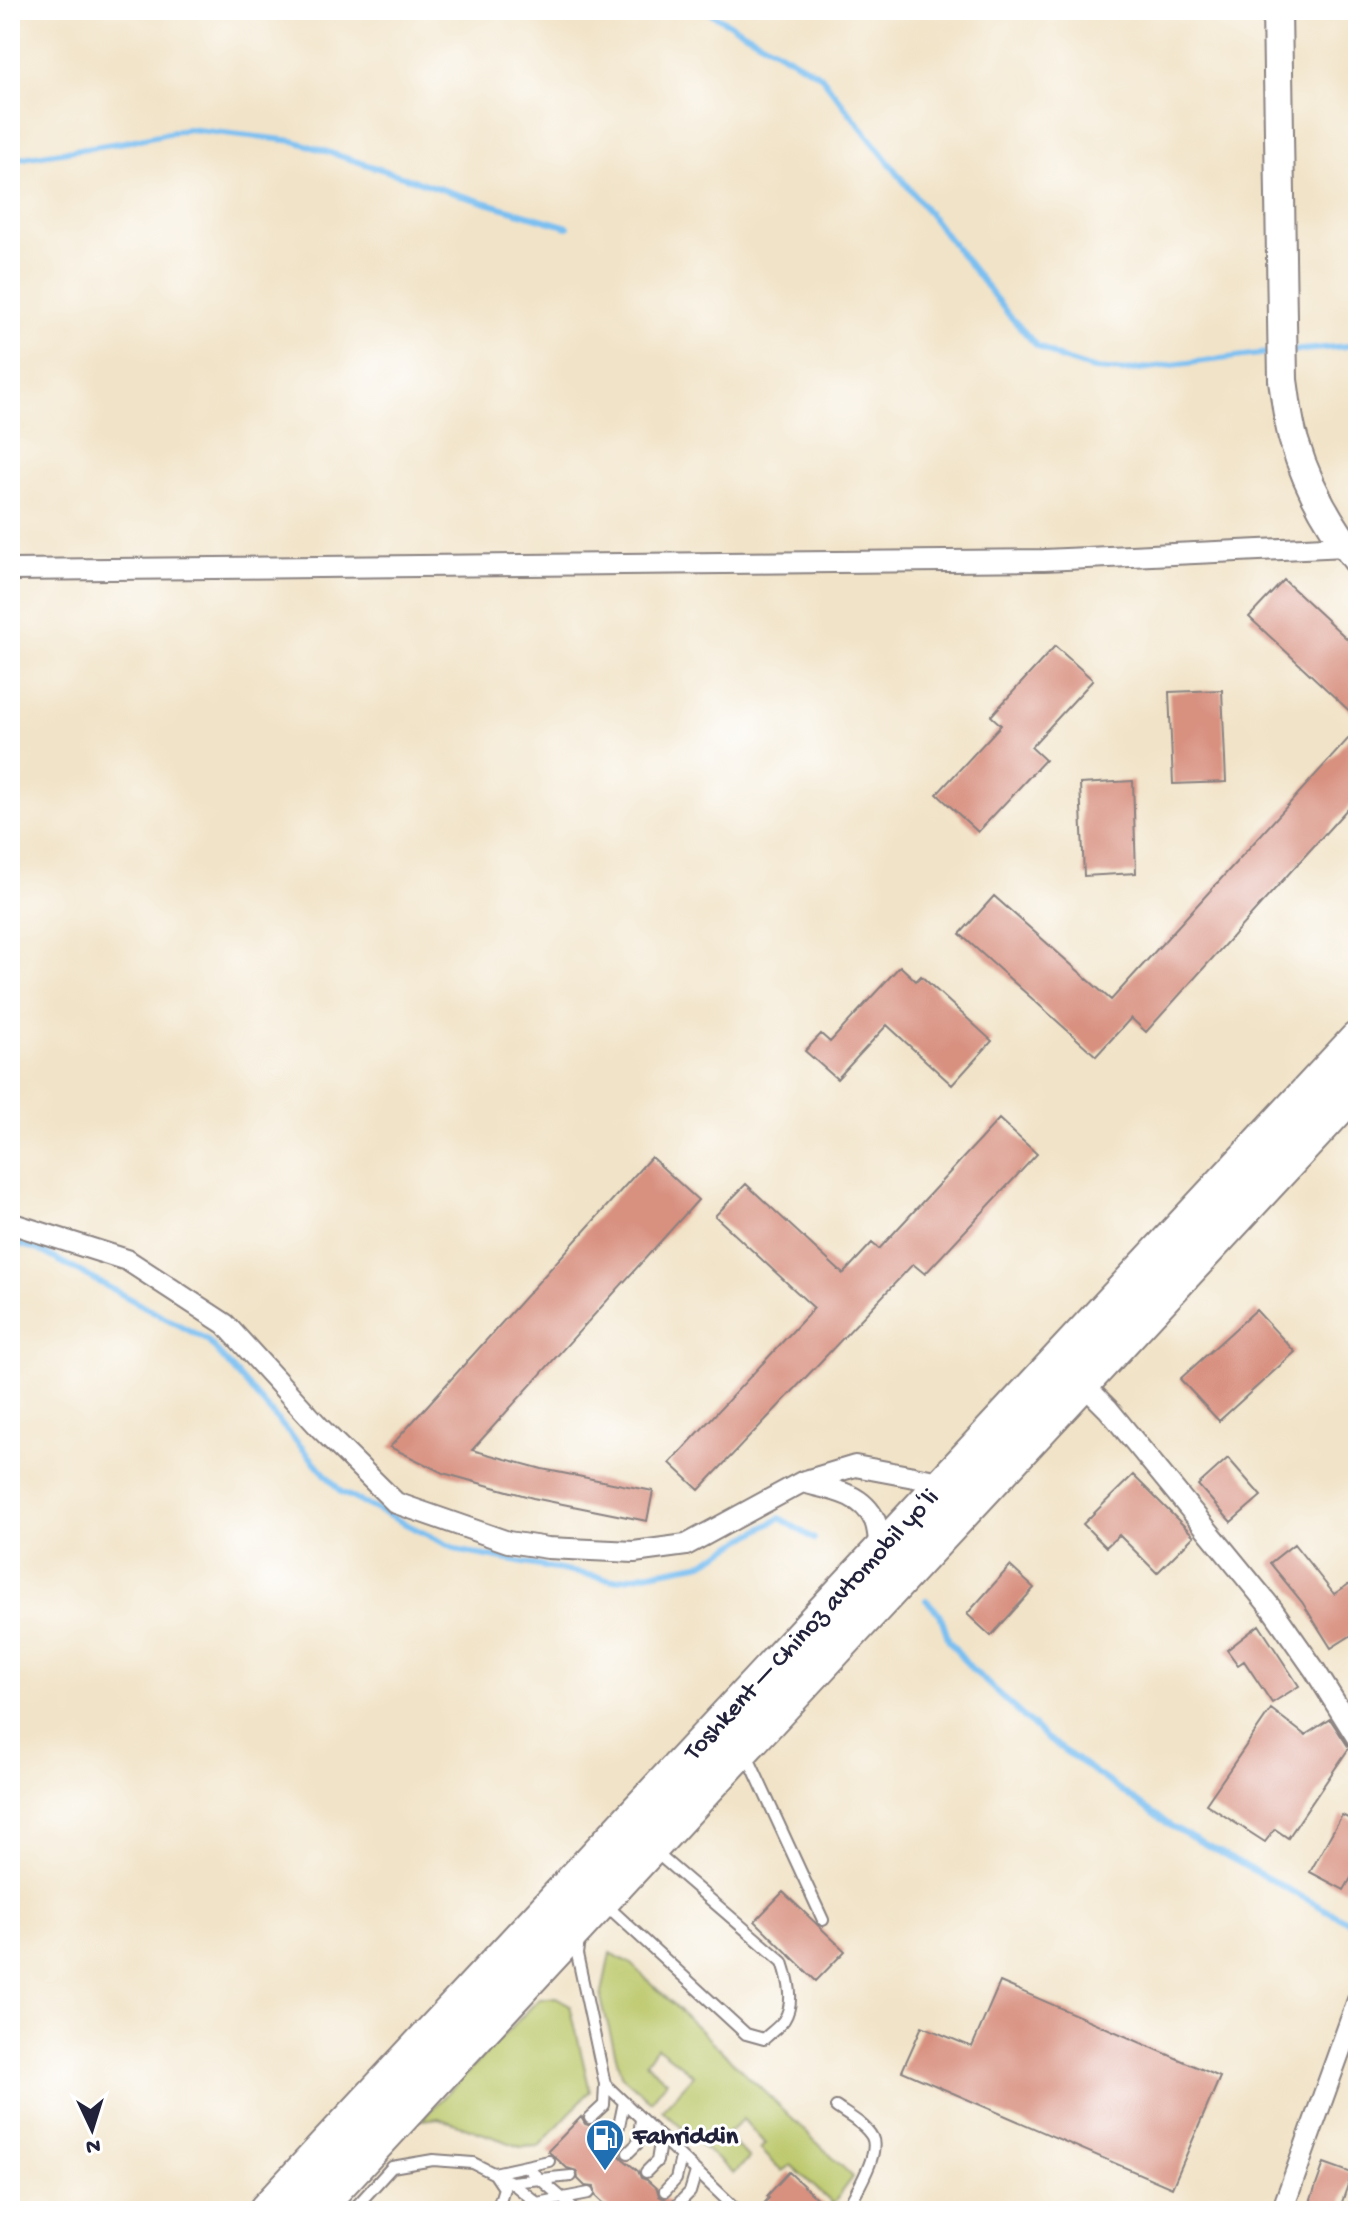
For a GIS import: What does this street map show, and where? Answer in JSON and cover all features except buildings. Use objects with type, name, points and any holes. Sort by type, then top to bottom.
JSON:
[{"type":"highway","name":"Toshkent — Chinoz avtomobil yoʻli","points":[[311,2211],[1081,1382],[1288,1138],[1358,1041]]},
{"type":"highway","name":"Toshkent — Chinoz avtomobil yoʻli","points":[[268,2211],[946,1483],[1288,1138],[1354,1096]]},
{"type":"main road","points":[[1277,10],[1283,380],[1293,440],[1314,493],[1352,553]]},
{"type":"street","points":[[10,570],[1044,560],[1352,553]]},
{"type":"street","points":[[10,1223],[127,1260],[225,1324],[321,1429],[396,1503],[508,1542],[548,1548],[634,1552],[686,1545],[802,1482],[855,1466],[946,1483]]},
{"type":"street","points":[[1081,1382],[1108,1409],[1272,1609],[1358,1739]]},
{"type":"street","points":[[802,1482],[855,1497],[876,1523],[880,1554]]},
{"type":"street","points":[[1282,2211],[1358,2000]]},
{"type":"lane","points":[[743,1747],[823,1920]]},
{"type":"lane","points":[[590,2118],[604,2105],[605,2084],[577,1954],[592,1910],[746,2034],[764,2039],[785,2020],[790,1999],[783,1962],[649,1847]]},
{"type":"lane","points":[[605,2084],[735,2211]]},
{"type":"lane","points":[[608,2137],[619,2126],[624,2102]]},
{"type":"lane","points":[[836,2107],[873,2138],[874,2151],[850,2204],[840,2211]]},
{"type":"lane","points":[[628,2153],[638,2143],[641,2119]]},
{"type":"lane","points":[[646,2172],[657,2161],[661,2137]]},
{"type":"lane","points":[[665,2191],[676,2179],[681,2157]]},
{"type":"lane","points":[[352,2211],[392,2167],[433,2160],[473,2163],[511,2182],[547,2211]]},
{"type":"lane","points":[[494,2173],[549,2161]]},
{"type":"lane","points":[[526,2167],[577,2211]]},
{"type":"lane","points":[[678,2204],[690,2192],[696,2172]]},
{"type":"lane","points":[[494,2173],[504,2188],[494,2211]]},
{"type":"lane","points":[[511,2182],[571,2176]]},
{"type":"lane","points":[[537,2203],[589,2193]]},
{"type":"lane","points":[[850,2204],[867,2211]]},
{"type":"green space","points":[[610,1953],[630,1963],[853,2177],[833,2204],[791,2165],[782,2171],[760,2149],[765,2144],[743,2119],[726,2135],[749,2159],[733,2174],[662,2110],[694,2075],[657,2047],[646,2063],[667,2081],[651,2101],[621,2075],[601,1998]]},
{"type":"green space","points":[[556,1997],[570,2005],[590,2091],[539,2146],[521,2147],[439,2118],[421,2120],[539,1999]]},
{"type":"waterway","points":[[705,10],[820,75],[1008,314],[1036,345],[1062,359],[1093,369],[1124,371],[1276,352]]},
{"type":"waterway","points":[[10,160],[188,129],[294,141],[568,227]]},
{"type":"waterway","points":[[1291,351],[1358,345]]},
{"type":"waterway","points":[[10,1241],[41,1251],[207,1340],[341,1492],[460,1551],[614,1580],[703,1563],[780,1518],[814,1539]]},
{"type":"waterway","points":[[926,1600],[940,1614],[949,1641],[971,1668],[1045,1737],[1171,1826],[1358,1927]]},
{"type":"place","name":"Fahriddin","points":[[605,2172]]}]
